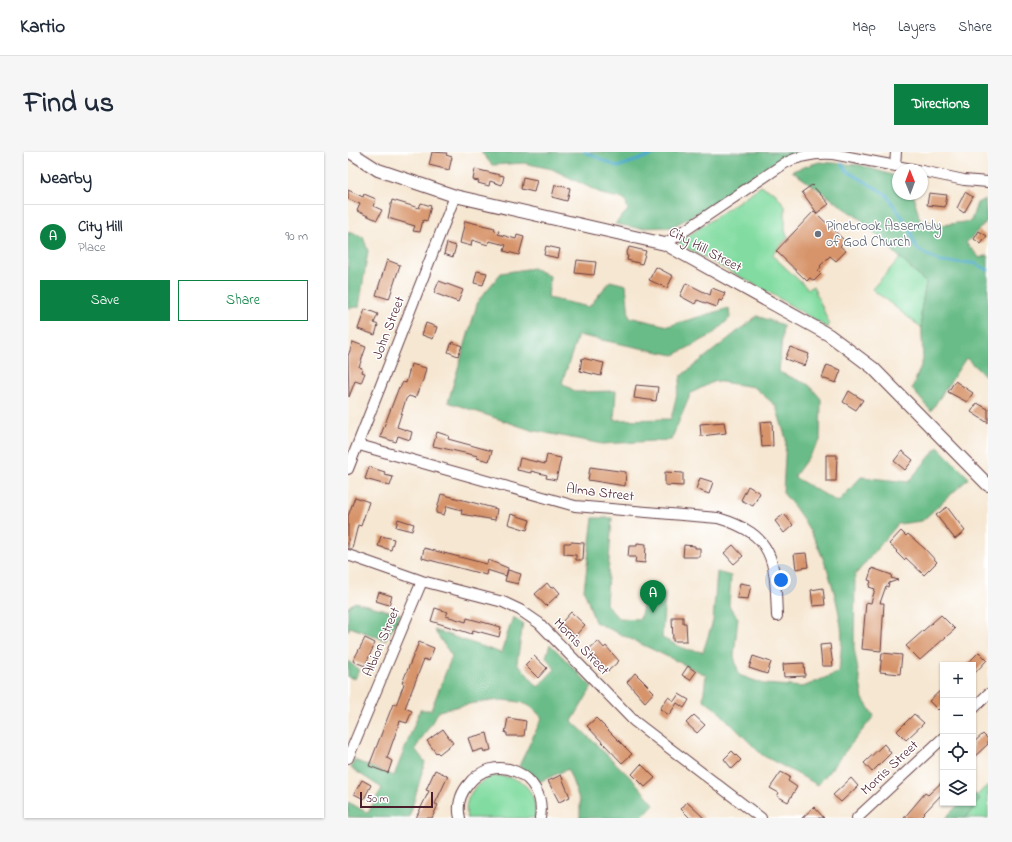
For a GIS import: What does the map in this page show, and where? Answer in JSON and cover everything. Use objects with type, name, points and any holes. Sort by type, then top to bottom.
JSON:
[{"type":"street","name":"City Hill Street","points":[[350,152],[378,170],[455,196],[665,244],[829,335],[873,368],[988,485]]},
{"type":"street","points":[[895,164],[896,152]]},
{"type":"street","points":[[665,244],[780,166],[797,157],[813,154],[833,154],[892,164]]},
{"type":"street","points":[[928,172],[964,180],[988,182]]},
{"type":"street","name":"John Street","points":[[348,469],[359,445],[455,196]]},
{"type":"street","name":"Alma Street","points":[[359,445],[575,506],[718,518],[740,525],[760,540],[772,558],[775,575],[778,616]]},
{"type":"street","name":"Morris Street","points":[[348,555],[422,581],[503,602],[520,610],[538,624],[634,721],[761,818]]},
{"type":"street","name":"Albion Street","points":[[348,758],[422,581]]},
{"type":"street","points":[[976,706],[988,694]]},
{"type":"street","name":"Morris Street","points":[[857,818],[940,741]]},
{"type":"street","points":[[460,818],[459,812],[462,793],[472,778],[493,768],[502,768],[516,771],[534,785],[541,801],[540,818]]},
{"type":"green space","points":[[481,152],[806,152],[772,164],[701,211],[672,227],[637,228],[615,224],[628,210],[625,199],[605,195],[552,169],[524,163],[492,165]]},
{"type":"green space","points":[[819,162],[860,165],[892,175],[892,200],[915,200],[920,220],[943,225],[971,221],[977,203],[985,199],[987,221],[966,243],[980,258],[988,255],[988,372],[984,375],[966,358],[931,411],[912,389],[923,360],[921,311],[926,283],[860,219],[792,171]]},
{"type":"green space","points":[[761,186],[776,194],[785,206],[785,231],[788,237],[772,255],[808,289],[813,286],[829,323],[828,328],[772,294],[678,243]]},
{"type":"green space","points":[[348,232],[363,237],[368,251],[359,307],[348,308]]},
{"type":"green space","points":[[900,258],[926,283],[921,311],[922,328],[872,289]]},
{"type":"green space","points":[[533,268],[550,276],[548,298],[589,307],[610,281],[626,285],[629,317],[668,326],[729,308],[730,318],[712,335],[674,355],[578,335],[562,383],[576,392],[616,391],[614,420],[671,419],[681,376],[757,316],[783,325],[779,372],[809,385],[821,399],[820,441],[794,477],[838,502],[861,477],[908,482],[938,447],[969,478],[922,521],[898,524],[855,575],[854,648],[863,699],[874,716],[818,785],[762,755],[716,709],[703,700],[706,675],[595,622],[584,590],[593,518],[612,518],[606,604],[618,618],[640,619],[646,593],[665,593],[662,638],[685,649],[703,652],[713,621],[717,572],[731,576],[729,606],[738,618],[734,656],[739,675],[764,684],[803,687],[839,672],[842,638],[834,590],[822,555],[814,539],[795,507],[783,493],[786,439],[776,406],[754,387],[715,381],[691,393],[671,440],[602,444],[531,430],[448,402],[478,301],[501,273]]},
{"type":"green space","points":[[355,602],[401,614],[385,640],[350,627],[348,631],[348,607]]},
{"type":"green space","points":[[513,617],[523,623],[517,663],[538,687],[555,669],[546,657],[550,644],[592,687],[572,721],[635,782],[654,804],[641,818],[580,818],[580,802],[568,769],[539,782],[519,766],[542,718],[531,707],[522,703],[499,701],[473,703],[439,711],[415,749],[425,762],[409,818],[348,817],[348,802],[368,813],[382,788],[351,768],[354,760],[394,776],[420,710],[431,710],[452,656],[434,630],[501,653]]},
{"type":"green space","points":[[348,661],[359,670],[355,679],[348,677]]},
{"type":"green space","points":[[494,776],[512,778],[520,781],[526,786],[534,799],[535,818],[467,818],[467,804],[472,792],[481,783]]},
{"type":"green space","points":[[988,784],[988,818],[955,818],[969,806],[976,806],[976,797]]},
{"type":"green space","points":[[976,795],[980,799],[976,804]]},
{"type":"green space","points":[[957,806],[975,806],[966,818],[945,818]]},
{"type":"building","points":[[432,152],[447,153],[446,155],[452,157],[449,170],[429,165]]},
{"type":"building","points":[[475,169],[504,176],[502,185],[490,181],[489,186],[478,183],[479,181],[473,180]]},
{"type":"building","points":[[523,177],[537,180],[534,192],[521,189]]},
{"type":"building","points":[[555,185],[570,188],[567,201],[552,197]]},
{"type":"building","points":[[812,185],[829,204],[817,213],[802,192]]},
{"type":"building","points":[[348,190],[363,197],[364,194],[376,199],[373,206],[382,210],[377,220],[357,211],[360,204],[348,199]]},
{"type":"building","points":[[965,192],[973,197],[964,213],[957,208]]},
{"type":"building","points":[[929,193],[947,195],[945,207],[927,205]]},
{"type":"building","points":[[392,200],[419,208],[421,203],[431,206],[427,221],[423,220],[420,232],[413,231],[415,226],[388,218]]},
{"type":"building","name":"Pinebrook Assembly of God Church","points":[[814,211],[845,241],[840,246],[846,251],[836,261],[830,256],[820,266],[821,267],[818,271],[821,274],[814,281],[810,278],[807,281],[776,251]]},
{"type":"building","points":[[465,221],[495,228],[494,230],[499,231],[498,234],[516,239],[517,235],[524,237],[519,255],[504,251],[506,245],[489,241],[488,245],[472,240],[471,246],[460,243]]},
{"type":"building","points":[[979,231],[987,236],[981,244],[974,239]]},
{"type":"building","points":[[447,243],[456,246],[453,257],[444,254]]},
{"type":"building","points":[[546,246],[560,249],[558,258],[544,255]]},
{"type":"building","points":[[629,247],[646,251],[642,264],[627,260],[628,256],[626,255]]},
{"type":"building","points":[[387,260],[400,265],[389,299],[376,295]]},
{"type":"building","points":[[577,260],[596,262],[594,275],[575,273]]},
{"type":"building","points":[[656,267],[673,276],[667,288],[649,280]]},
{"type":"building","points":[[477,271],[487,273],[483,285],[474,283]]},
{"type":"building","points":[[439,281],[463,290],[458,302],[434,293]]},
{"type":"building","points":[[686,283],[710,295],[712,288],[725,293],[722,301],[719,300],[717,307],[697,300],[695,304],[680,296]]},
{"type":"building","points":[[365,309],[378,314],[374,323],[378,325],[375,335],[358,329]]},
{"type":"building","points":[[426,323],[437,327],[433,339],[422,335]]},
{"type":"building","points":[[353,342],[366,347],[359,367],[362,368],[361,372],[365,373],[361,383],[355,381],[349,397],[348,356]]},
{"type":"building","points":[[452,342],[462,346],[458,356],[448,352]]},
{"type":"building","points":[[790,347],[809,354],[805,366],[785,359]]},
{"type":"building","points":[[582,358],[604,363],[601,376],[580,371]]},
{"type":"building","points":[[411,364],[426,368],[423,380],[415,398],[409,396],[406,399],[397,427],[412,432],[410,440],[398,436],[396,442],[380,437],[399,387],[400,388],[403,382],[406,383]]},
{"type":"building","points":[[827,365],[841,370],[836,383],[822,378]]},
{"type":"building","points":[[955,381],[973,393],[967,402],[948,392]]},
{"type":"building","points":[[636,385],[658,387],[656,401],[634,398]]},
{"type":"building","points":[[849,391],[863,400],[856,410],[843,402]]},
{"type":"building","points":[[977,403],[988,409],[988,423],[971,412]]},
{"type":"building","points":[[772,421],[773,446],[762,447],[760,422]]},
{"type":"building","points":[[724,422],[726,433],[701,436],[700,424]]},
{"type":"building","points":[[437,432],[449,436],[448,439],[492,451],[489,461],[477,458],[478,456],[433,446]]},
{"type":"building","points":[[902,451],[913,460],[905,470],[894,461]]},
{"type":"building","points":[[547,455],[561,458],[556,480],[546,478],[547,475],[531,471],[531,473],[517,470],[520,458],[545,464]]},
{"type":"building","points":[[826,455],[837,455],[836,481],[826,481]]},
{"type":"building","points":[[369,467],[385,472],[384,475],[393,477],[390,486],[365,479]]},
{"type":"building","points":[[590,467],[626,472],[625,486],[588,480]]},
{"type":"building","points":[[665,472],[683,473],[683,486],[665,485]]},
{"type":"building","points":[[700,478],[713,482],[709,494],[696,489]]},
{"type":"building","points":[[748,486],[760,493],[753,506],[741,500]]},
{"type":"building","points":[[441,494],[497,509],[495,520],[461,514],[462,510],[447,506],[444,515],[436,513]]},
{"type":"building","points":[[355,497],[369,502],[361,526],[358,525],[352,549],[348,549],[348,516]]},
{"type":"building","points":[[947,507],[965,531],[955,539],[936,515]]},
{"type":"building","points":[[511,514],[530,520],[527,530],[508,524]]},
{"type":"building","points":[[784,514],[793,525],[784,533],[775,521]]},
{"type":"building","points":[[398,519],[414,524],[412,531],[396,527]]},
{"type":"building","points":[[901,531],[906,536],[908,534],[937,562],[924,575],[906,558],[904,560],[889,544]]},
{"type":"building","points":[[381,536],[394,539],[391,550],[378,546]]},
{"type":"building","points":[[564,543],[584,543],[583,560],[576,560],[576,555],[564,554]]},
{"type":"building","points":[[637,543],[646,544],[645,563],[635,562],[636,557],[628,557],[629,546],[637,546]]},
{"type":"building","points":[[684,545],[700,548],[700,557],[683,557]]},
{"type":"building","points":[[733,545],[743,556],[734,564],[724,553]]},
{"type":"building","points":[[424,548],[487,564],[488,560],[508,568],[506,576],[487,570],[486,575],[422,558]]},
{"type":"building","points":[[806,553],[808,567],[796,569],[794,554]]},
{"type":"building","points":[[872,568],[892,575],[891,578],[898,580],[889,583],[888,587],[886,586],[880,603],[884,603],[881,651],[862,649],[866,602],[871,603],[875,589],[869,587],[871,581],[868,580]]},
{"type":"building","points":[[508,570],[521,574],[518,584],[505,581]]},
{"type":"building","points":[[547,583],[551,588],[554,586],[560,593],[546,606],[535,594]]},
{"type":"building","points":[[740,583],[751,585],[748,599],[737,598]]},
{"type":"building","points":[[823,588],[825,605],[813,606],[811,590]]},
{"type":"building","points":[[379,592],[392,596],[389,605],[376,601]]},
{"type":"building","points":[[435,608],[448,612],[446,616],[466,622],[467,618],[501,627],[499,637],[473,630],[472,634],[431,621]]},
{"type":"building","points":[[571,612],[585,625],[575,636],[561,623]]},
{"type":"building","points":[[941,615],[955,629],[920,660],[906,646]]},
{"type":"building","points":[[672,617],[683,617],[683,623],[686,623],[687,641],[673,641]]},
{"type":"building","points":[[365,638],[375,643],[365,666],[353,661]]},
{"type":"building","points":[[598,641],[604,648],[606,646],[619,661],[608,671],[588,650]]},
{"type":"building","points":[[419,642],[434,648],[429,661],[424,659],[405,708],[412,711],[407,723],[400,721],[387,758],[392,761],[388,773],[369,766],[393,704],[396,705],[404,684],[402,683]]},
{"type":"building","points":[[830,644],[833,666],[822,666],[820,645]]},
{"type":"building","points":[[979,652],[987,660],[976,672],[976,662],[969,662]]},
{"type":"building","points":[[882,653],[902,655],[900,674],[880,672]]},
{"type":"building","points":[[534,656],[547,668],[538,678],[525,665]]},
{"type":"building","points":[[753,656],[771,662],[767,674],[749,668]]},
{"type":"building","points":[[804,663],[805,676],[784,677],[783,664]]},
{"type":"building","points":[[688,666],[696,672],[690,680],[682,675]]},
{"type":"building","points":[[635,673],[654,692],[645,702],[627,682]]},
{"type":"building","points":[[940,691],[940,708],[938,710],[929,701]]},
{"type":"building","points":[[679,694],[689,700],[684,708],[677,703],[669,715],[660,709],[668,697],[674,701]]},
{"type":"building","points":[[914,714],[924,723],[906,740],[897,731]]},
{"type":"building","points":[[694,715],[705,725],[697,733],[686,723]]},
{"type":"building","points":[[508,718],[526,721],[524,736],[507,736],[507,733],[505,733]]},
{"type":"building","points":[[596,718],[632,754],[622,763],[587,726]]},
{"type":"building","points":[[443,729],[453,743],[439,754],[437,752],[436,753],[427,741]]},
{"type":"building","points":[[487,733],[491,750],[484,752],[483,749],[473,752],[468,738]]},
{"type":"building","points":[[983,734],[988,739],[988,744],[976,755],[976,740]]},
{"type":"building","points":[[884,744],[891,753],[872,772],[864,763]]},
{"type":"building","points":[[732,751],[741,760],[732,769],[724,759]]},
{"type":"building","points":[[641,764],[655,778],[645,787],[632,774]]},
{"type":"building","points":[[435,770],[448,776],[435,804],[438,805],[432,818],[416,818],[429,791],[426,790]]},
{"type":"building","points":[[781,772],[790,777],[788,781],[797,787],[788,802],[777,796],[779,793],[770,788]]},
{"type":"building","points":[[561,775],[570,797],[559,802],[548,781]]},
{"type":"building","points":[[851,778],[858,786],[841,802],[833,795]]},
{"type":"building","points":[[362,780],[371,785],[364,799],[354,794]]},
{"type":"building","points":[[940,784],[940,796],[921,818],[904,818],[925,793],[928,795]]},
{"type":"building","points":[[687,802],[704,818],[690,818],[681,809]]},
{"type":"building","points":[[814,807],[824,818],[802,818]]},
{"type":"waterway","points":[[585,152],[618,167],[660,152]]},
{"type":"waterway","points":[[842,164],[847,171],[886,194],[910,229],[915,246],[922,252],[941,262],[974,263],[988,270]]},
{"type":"place","name":"Pinebrook Assembly of God Church","points":[[818,234]]},
{"type":"place","name":"City Hill","points":[[653,613]]}]
